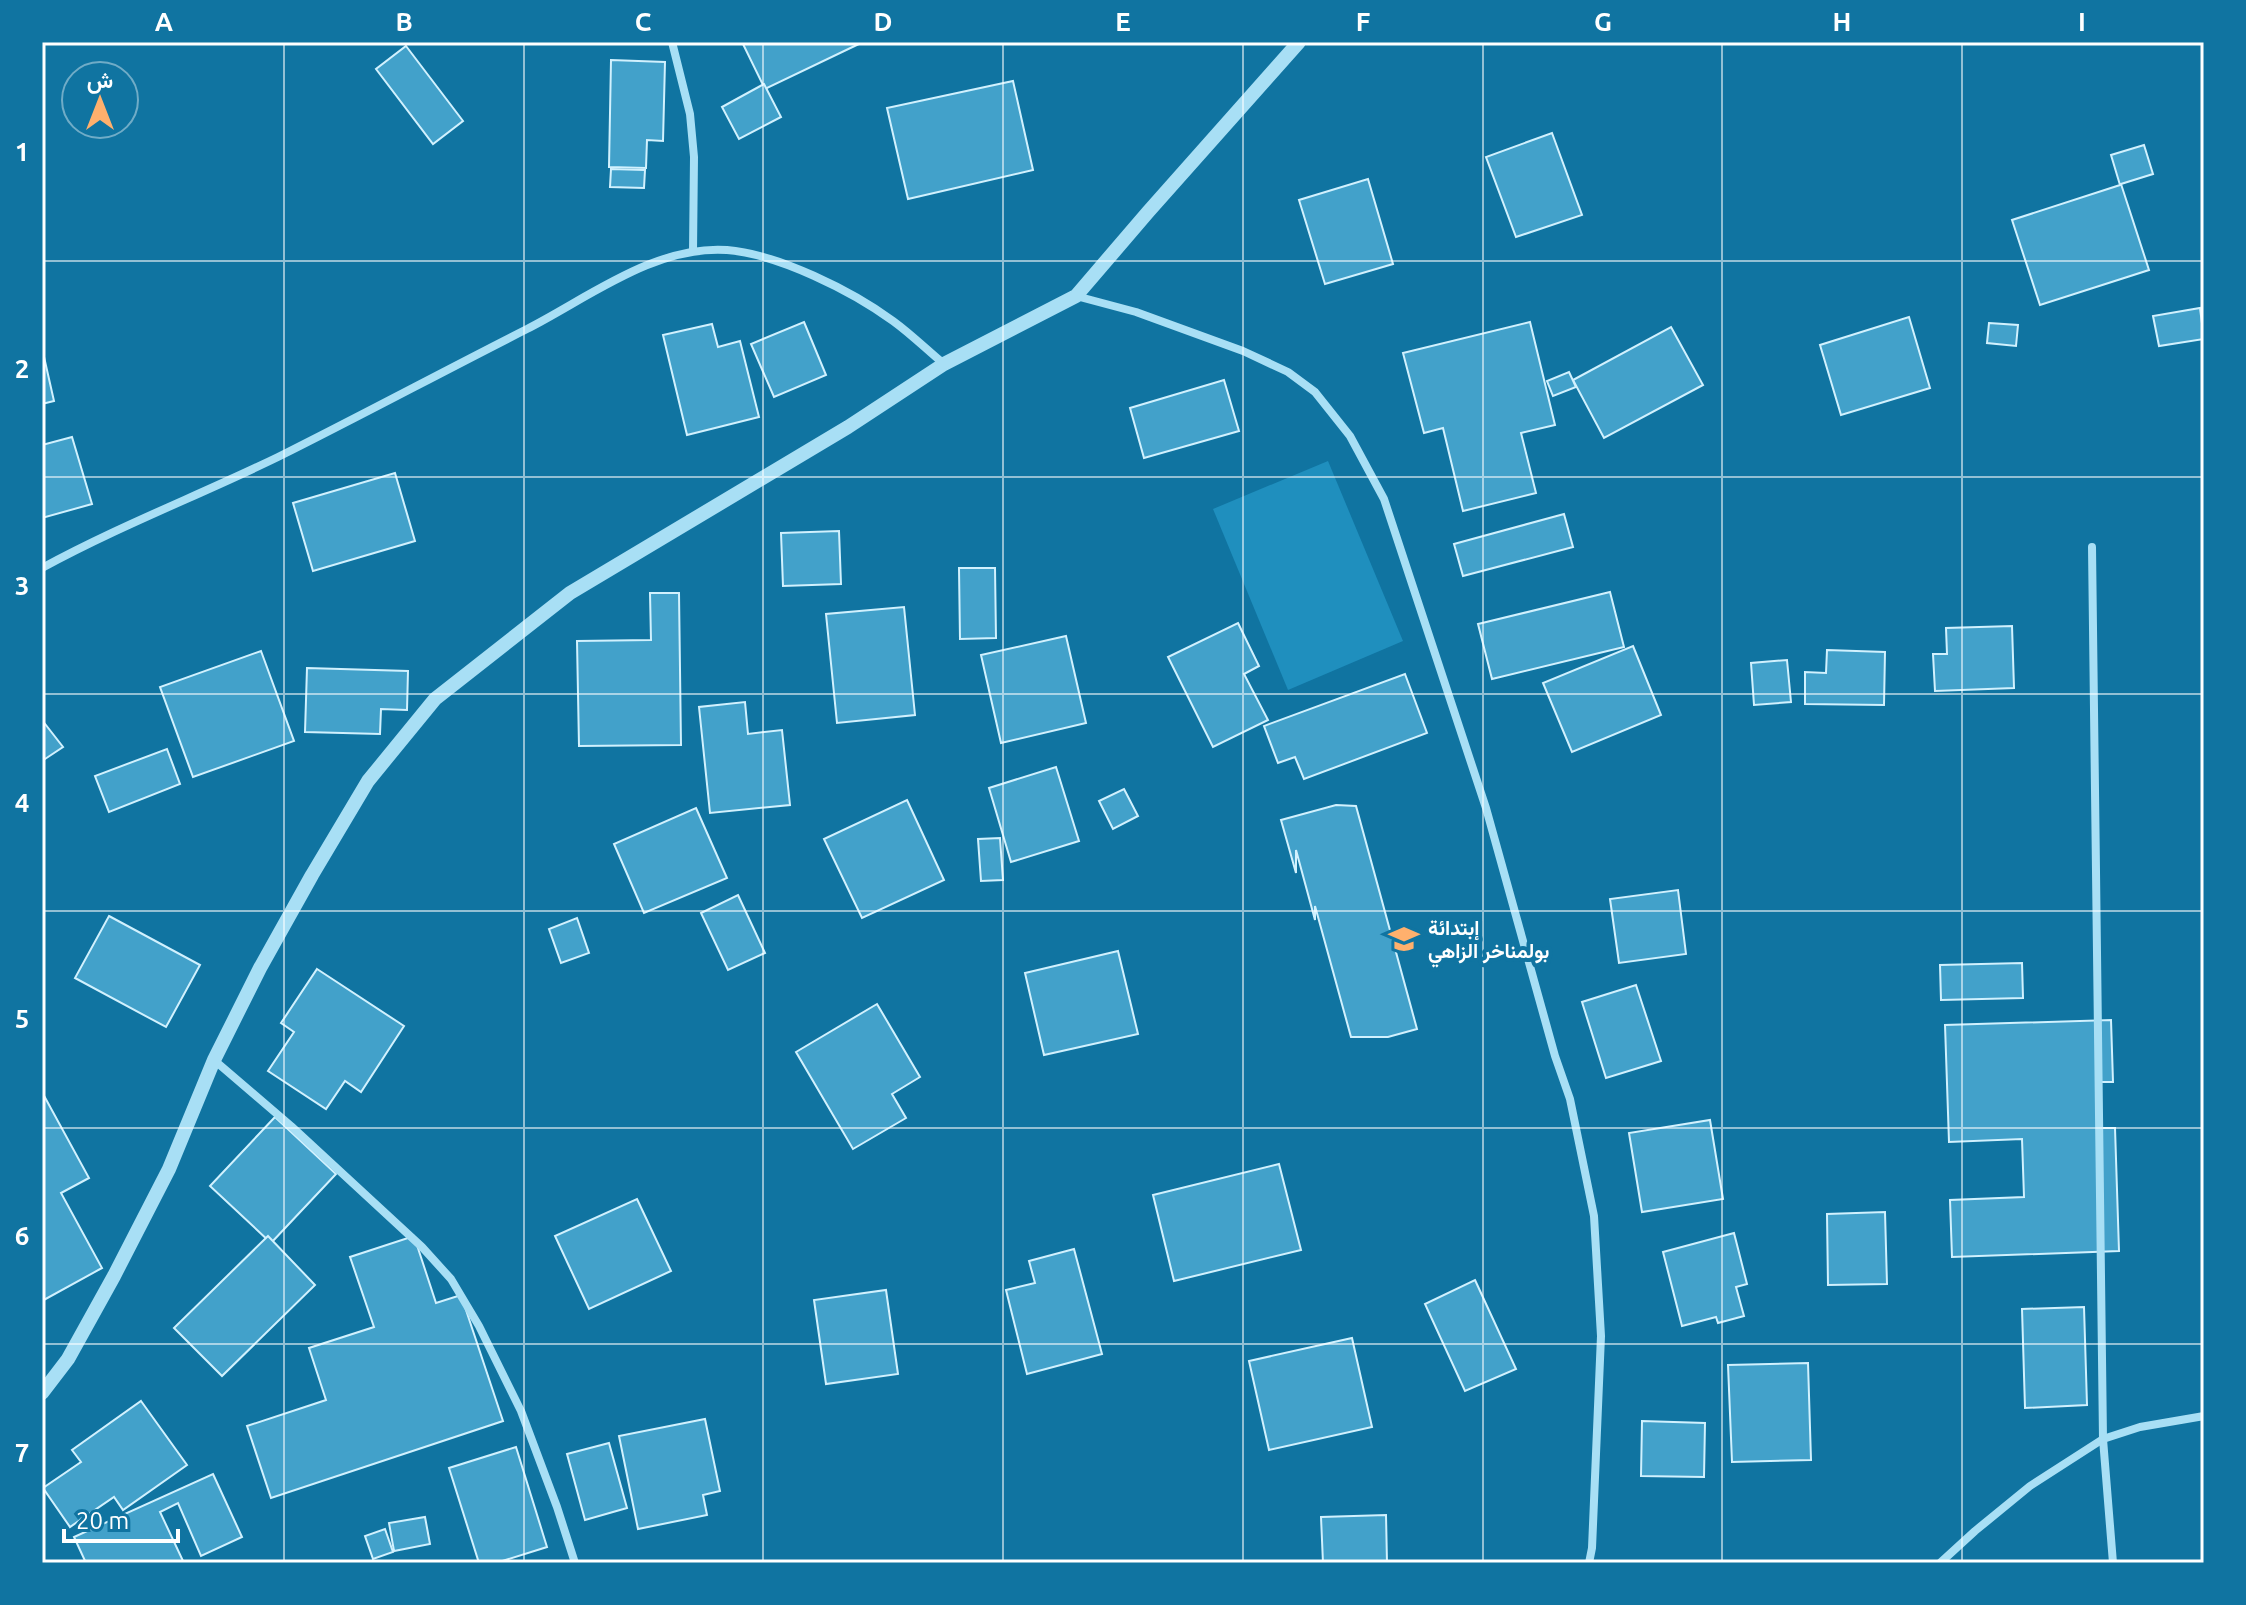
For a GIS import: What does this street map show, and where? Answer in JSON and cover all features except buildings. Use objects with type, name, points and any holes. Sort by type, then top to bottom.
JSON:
[{"type":"street","points":[[672,42],[690,114],[694,157],[693,251]]},
{"type":"street","points":[[42,1393],[68,1359],[169,1169],[214,1060],[260,968],[368,781],[435,699],[570,593],[848,427],[944,364],[1076,296],[1299,42]]},
{"type":"street","points":[[42,568],[123,527],[192,499],[279,456],[620,279],[664,258],[693,251],[726,250],[754,254],[836,287],[893,320],[944,364]]},
{"type":"street","points":[[1076,296],[1136,312],[1243,351],[1288,372],[1315,392],[1350,436],[1384,499],[1486,808],[1555,1056],[1570,1099],[1594,1216],[1601,1336],[1599,1423],[1589,1563]]},
{"type":"street","points":[[2092,547],[2103,1439],[2113,1563]]},
{"type":"street","points":[[214,1060],[389,1216],[451,1279],[479,1326],[521,1411],[575,1563]]},
{"type":"street","points":[[1940,1563],[2030,1486],[2103,1439],[2140,1427],[2204,1416]]},
{"type":"shaded area","points":[[1328,461],[1403,641],[1288,690],[1213,509]]},
{"type":"place","name":"إبتدائة بولمناخر الزاهي","points":[[1404,939]]}]
